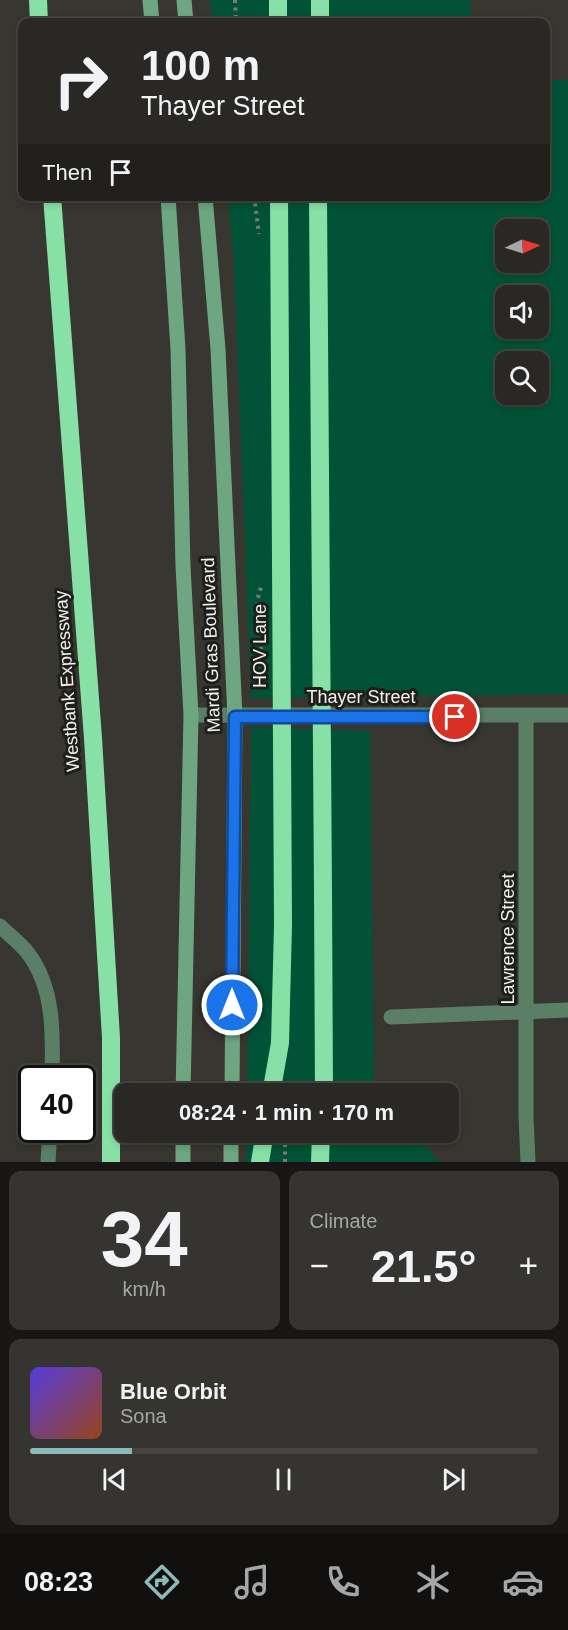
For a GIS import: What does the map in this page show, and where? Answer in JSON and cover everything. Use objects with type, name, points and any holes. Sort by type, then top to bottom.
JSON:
[{"type":"highway","points":[[38,0],[39,18]]},
{"type":"highway","points":[[278,0],[278,18]]},
{"type":"highway","points":[[320,0],[320,18]]},
{"type":"highway","name":"Westbank Expressway","points":[[52,201],[93,738],[111,1027],[111,1162]]},
{"type":"highway","name":"HOV Lane","points":[[273,1083],[280,1043],[283,925],[279,201]]},
{"type":"highway","points":[[318,201],[324,1083]]},
{"type":"highway","points":[[260,1162],[263,1143]]},
{"type":"highway","points":[[320,1162],[321,1143]]},
{"type":"street","points":[[150,0],[152,18]]},
{"type":"street","points":[[184,0],[186,18]]},
{"type":"street","name":"Mardi Gras Boulevard","points":[[168,201],[178,349],[183,566],[191,716],[183,1083]]},
{"type":"street","name":"Mardi Gras Boulevard","points":[[205,201],[218,349],[235,717],[232,1083]]},
{"type":"street","name":"Thayer Street","points":[[191,716],[568,715]]},
{"type":"street","name":"Lawrence Street","points":[[526,716],[528,1162]]},
{"type":"street","points":[[0,926],[27,952],[42,979],[50,1008],[52,1065]]},
{"type":"street","points":[[391,1017],[568,1010]]},
{"type":"street","points":[[48,1162],[49,1143]]},
{"type":"street","points":[[183,1143],[183,1162]]},
{"type":"street","points":[[231,1143],[231,1162]]},
{"type":"path","points":[[235,0],[236,18]]},
{"type":"path","points":[[285,1143],[285,1162]]},
{"type":"green space","points":[[210,0],[470,0],[471,18],[212,18]]},
{"type":"green space","points":[[550,80],[568,80],[568,694],[251,698],[234,264],[228,201],[550,201]]},
{"type":"green space","points":[[251,727],[370,731],[376,1083],[247,1083]]},
{"type":"green space","points":[[246,1143],[423,1143],[439,1162],[246,1162]]},
{"type":"route","points":[[232,1005],[235,717],[455,717]]}]
